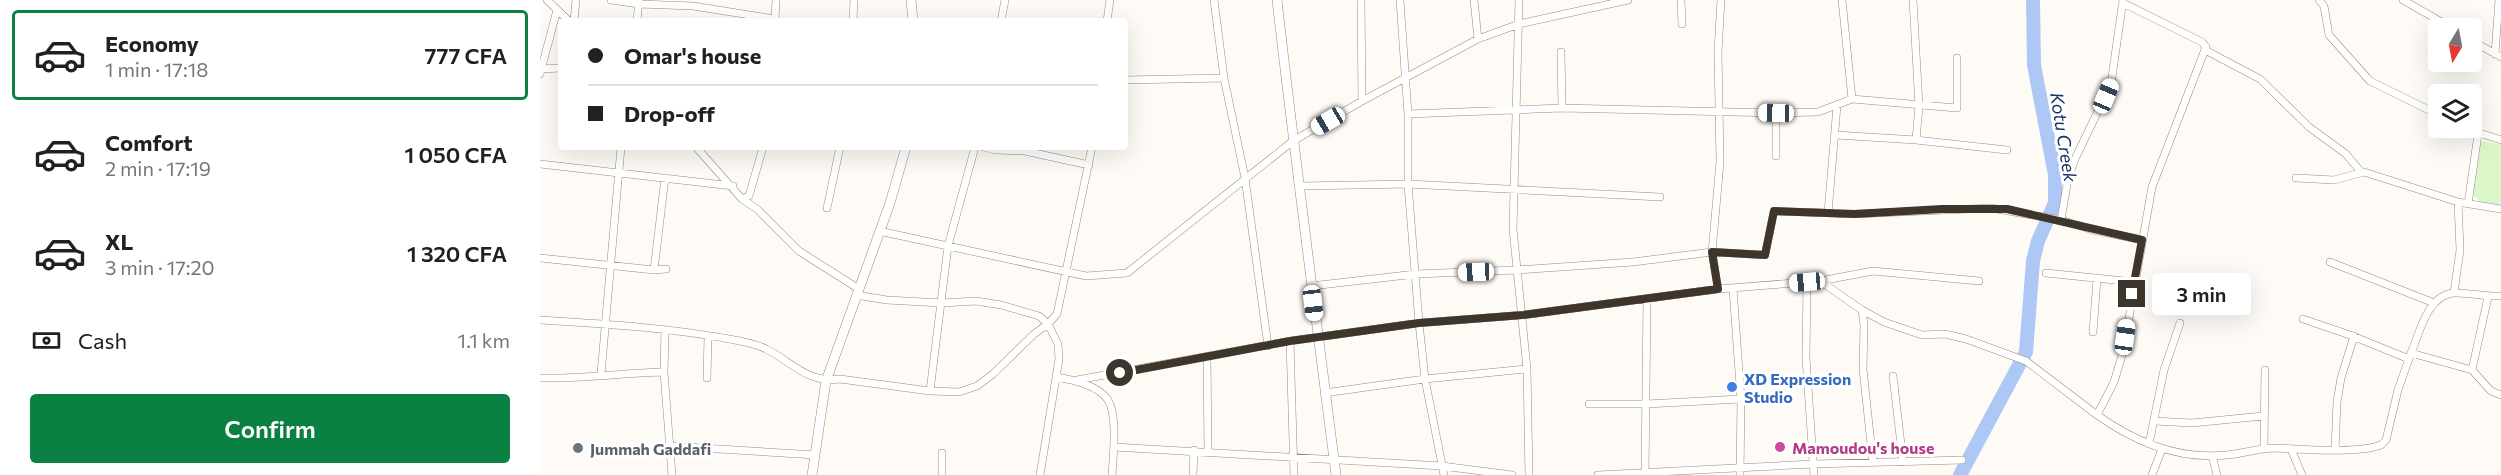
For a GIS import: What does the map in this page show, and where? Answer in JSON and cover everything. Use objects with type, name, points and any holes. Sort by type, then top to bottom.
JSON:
[{"type":"street","points":[[547,0],[566,18]]},
{"type":"street","points":[[574,18],[576,0]]},
{"type":"street","points":[[610,0],[694,3],[765,18]]},
{"type":"street","points":[[775,18],[776,0]]},
{"type":"street","points":[[853,18],[854,0]]},
{"type":"street","points":[[911,0],[913,18]]},
{"type":"street","points":[[1002,18],[1005,0]]},
{"type":"street","points":[[1107,18],[1110,0]]},
{"type":"street","points":[[1214,0],[1224,78],[1245,178],[1268,346]]},
{"type":"street","points":[[1277,0],[1293,141],[1301,186],[1317,338],[1336,475]]},
{"type":"street","points":[[1362,0],[1362,101]]},
{"type":"street","points":[[1400,0],[1408,114],[1408,184],[1419,323],[1425,379],[1444,475]]},
{"type":"street","points":[[1474,0],[1478,39]]},
{"type":"street","points":[[1519,0],[1513,229],[1527,369],[1529,475]]},
{"type":"street","points":[[1586,0],[1586,9]]},
{"type":"street","points":[[879,231],[1086,276],[1127,273],[1293,141],[1362,101],[1478,39],[1519,24],[1628,0]]},
{"type":"street","points":[[1681,0],[1682,24]]},
{"type":"street","points":[[1718,289],[1712,252],[1719,162],[1718,52],[1721,0]]},
{"type":"street","points":[[1842,0],[1852,99]]},
{"type":"street","points":[[1914,0],[1919,106],[1916,140]]},
{"type":"street","points":[[2319,0],[2324,6],[2329,35],[2370,81],[2428,110]]},
{"type":"street","points":[[2403,0],[2434,18]]},
{"type":"street","points":[[2482,46],[2498,55],[2499,0]]},
{"type":"street","points":[[2061,220],[2068,179],[2075,159],[2111,84],[2123,1],[2202,42],[2205,50],[2157,171],[2118,371],[2097,415]]},
{"type":"street","points":[[637,18],[639,2]]},
{"type":"street","points":[[540,74],[557,10]]},
{"type":"street","points":[[2205,50],[2260,78],[2309,127],[2346,154],[2361,172]]},
{"type":"street","points":[[1561,52],[1562,108]]},
{"type":"street","points":[[1408,114],[1515,108],[1818,112],[1852,99],[1957,108],[1957,58]]},
{"type":"street","points":[[540,69],[558,68]]},
{"type":"street","points":[[1128,80],[1224,78]]},
{"type":"street","points":[[1828,213],[1837,106]]},
{"type":"street","points":[[1776,113],[1776,156]]},
{"type":"street","points":[[1836,135],[1916,140],[2007,150]]},
{"type":"street","points":[[2482,135],[2501,140]]},
{"type":"street","points":[[2468,204],[2477,138]]},
{"type":"street","points":[[601,374],[621,150]]},
{"type":"street","points":[[699,150],[733,186],[742,199],[757,209],[799,251],[858,292],[887,300],[942,303],[976,301],[1001,305],[1039,316],[1048,324],[1058,344],[1059,359],[1040,475]]},
{"type":"street","points":[[742,199],[749,196],[762,150]]},
{"type":"street","points":[[827,208],[839,150]]},
{"type":"street","points":[[812,475],[826,381],[890,204],[905,150]]},
{"type":"street","points":[[930,391],[948,246],[974,150]]},
{"type":"street","points":[[995,150],[1025,151],[1089,165]]},
{"type":"street","points":[[540,320],[665,330],[708,337],[765,348],[810,377],[826,381],[840,380],[930,391],[959,392],[977,386],[993,374],[1057,314],[1092,150]]},
{"type":"street","points":[[540,164],[619,171],[733,186]]},
{"type":"street","points":[[2296,178],[2334,180],[2361,172],[2458,202],[2501,209]]},
{"type":"street","points":[[654,270],[665,178]]},
{"type":"street","points":[[1301,186],[1408,184],[1660,197]]},
{"type":"street","points":[[2454,293],[2460,250],[2458,202]]},
{"type":"street","points":[[1311,286],[1416,274],[1633,262],[1712,252],[1765,255],[1774,211],[1828,213],[2007,209],[2142,240]]},
{"type":"street","points":[[540,258],[654,270],[666,269]]},
{"type":"street","points":[[2330,262],[2434,303]]},
{"type":"street","points":[[1057,377],[1077,380],[1290,341],[1419,323],[1523,315],[1718,289],[1820,281],[1873,271],[1979,281]]},
{"type":"street","points":[[2046,273],[2134,282]]},
{"type":"street","points":[[2093,332],[2097,279]]},
{"type":"street","points":[[1820,281],[1862,310],[1911,332],[1922,335],[1954,336],[2023,360],[2097,415],[2132,437],[2162,449],[2212,456],[2264,448],[2335,450],[2377,447],[2384,443],[2410,356],[2437,299],[2454,293],[2488,297],[2501,296]]},
{"type":"street","points":[[1807,282],[1806,358],[1814,475]]},
{"type":"street","points":[[1733,289],[1741,399],[1741,472]]},
{"type":"street","points":[[2472,370],[2488,297]]},
{"type":"street","points":[[1645,474],[1647,299]]},
{"type":"street","points":[[1862,310],[1863,369],[1872,463]]},
{"type":"street","points":[[2303,319],[2410,356],[2472,370],[2491,392],[2501,395]]},
{"type":"street","points":[[2149,444],[2164,370],[2180,323]]},
{"type":"street","points":[[665,330],[664,372],[672,475]]},
{"type":"street","points":[[2335,450],[2337,402],[2341,378],[2354,336]]},
{"type":"street","points":[[707,378],[708,337]]},
{"type":"street","points":[[1290,341],[1294,475]]},
{"type":"street","points":[[1207,357],[1208,451]]},
{"type":"street","points":[[1324,393],[1425,379],[1527,369]]},
{"type":"street","points":[[2264,448],[2265,370]]},
{"type":"street","points":[[540,378],[567,379],[601,374],[664,372]]},
{"type":"street","points":[[1893,376],[1903,462]]},
{"type":"street","points":[[1077,380],[1108,400],[1114,447],[1112,475]]},
{"type":"street","points":[[1589,404],[1646,404],[1741,399]]},
{"type":"street","points":[[2155,421],[2192,423],[2263,416]]},
{"type":"street","points":[[670,446],[814,455]]},
{"type":"street","points":[[1114,447],[1442,466],[1512,475]]},
{"type":"street","points":[[2152,475],[2162,449]]},
{"type":"street","points":[[2291,449],[2302,475]]},
{"type":"street","points":[[1193,475],[1194,450]]},
{"type":"street","points":[[942,453],[942,475]]},
{"type":"street","points":[[2212,456],[2217,475]]},
{"type":"street","points":[[1598,475],[1741,472],[1814,464],[1962,460]]},
{"type":"green space","points":[[2483,141],[2501,145],[2501,208],[2486,205],[2472,195],[2478,146]]},
{"type":"waterway","name":"Kotu Creek","points":[[1960,475],[2026,352],[2033,261],[2038,241],[2055,203],[2055,175],[2034,65],[2033,0]]},
{"type":"place","name":"XD Expression Studio","points":[[1732,387]]},
{"type":"place","name":"Mamoudou's house","points":[[1780,447]]},
{"type":"place","name":"Jummah Gaddafi","points":[[578,448]]},
{"type":"route","points":[[1120,373],[1290,341],[1419,323],[1523,315],[1718,289],[1712,252],[1765,255],[1774,211],[1855,214],[1991,208],[2061,220],[2092,230],[2142,240],[2132,294]]}]
